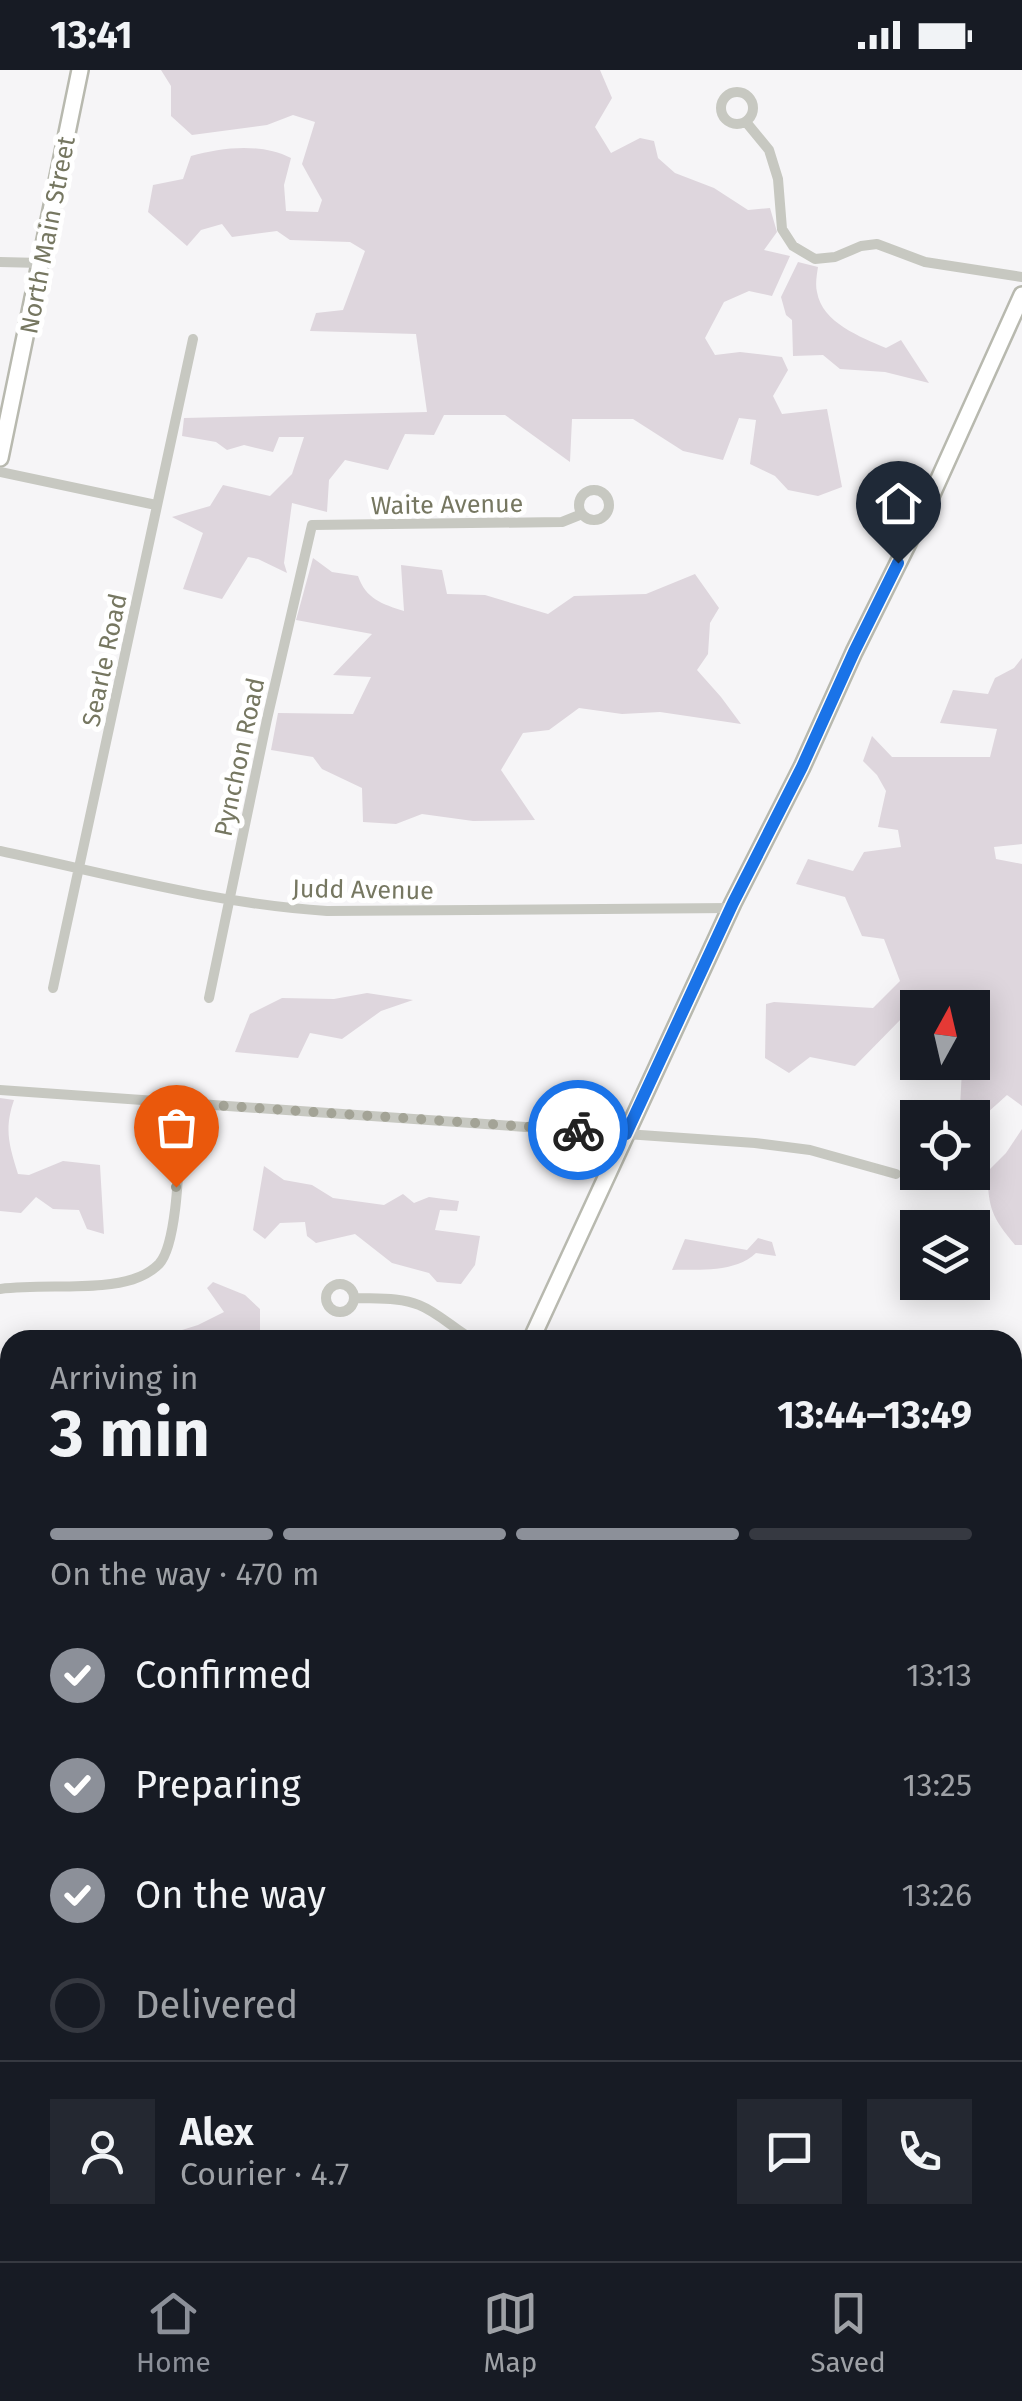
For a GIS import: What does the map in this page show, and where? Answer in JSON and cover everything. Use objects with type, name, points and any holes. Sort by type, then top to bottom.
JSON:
[{"type":"street","name":"North Main Street","points":[[0,458],[80,70]]},
{"type":"street","points":[[746,122],[769,150],[778,179],[782,228],[793,246],[816,259],[877,244],[924,262],[1022,277]]},
{"type":"street","points":[[0,262],[41,263]]},
{"type":"street","points":[[536,1330],[731,908],[929,501],[1022,295]]},
{"type":"street","name":"Searle Road","points":[[53,988],[193,340]]},
{"type":"street","points":[[0,472],[156,505]]},
{"type":"street","name":"Waite Avenue","points":[[312,525],[562,522],[582,514]]},
{"type":"street","name":"Pynchon Road","points":[[209,998],[270,702],[312,525]]},
{"type":"street","name":"Judd Avenue","points":[[0,850],[230,899],[327,911],[731,908]]},
{"type":"street","points":[[0,1090],[785,1146],[896,1174]]},
{"type":"street","points":[[0,1289],[132,1281],[161,1262],[169,1247],[173,1224],[182,1103]]},
{"type":"street","points":[[355,1298],[400,1300],[422,1306],[459,1330]]},
{"type":"shaded area","points":[[161,70],[600,70],[612,98],[595,127],[611,153],[640,138],[654,141],[658,158],[675,173],[714,188],[748,210],[770,208],[777,232],[764,250],[790,256],[772,296],[749,291],[724,302],[705,338],[715,355],[740,352],[782,357],[788,370],[773,396],[782,414],[827,409],[842,487],[818,496],[788,490],[775,476],[750,464],[756,420],[739,418],[723,460],[683,451],[633,419],[572,419],[570,462],[505,415],[444,415],[434,435],[405,434],[388,470],[345,460],[329,480],[327,512],[292,503],[284,563],[287,573],[248,557],[222,599],[183,589],[203,533],[172,517],[210,506],[223,485],[270,496],[292,474],[304,437],[279,437],[273,452],[244,445],[227,450],[216,442],[182,436],[184,418],[427,412],[416,334],[310,331],[316,313],[343,310],[365,251],[350,242],[290,240],[277,231],[232,237],[222,224],[201,230],[187,246],[148,212],[153,185],[183,179],[191,156],[229,149],[254,148],[291,158],[284,185],[286,211],[318,212],[322,200],[302,164],[315,122],[293,115],[267,125],[192,135],[171,116],[171,86]]},
{"type":"shaded area","points":[[798,262],[818,267],[820,303],[834,320],[886,348],[901,340],[929,383],[885,372],[840,369],[823,355],[793,356],[792,320],[786,315],[781,297]]},
{"type":"shaded area","points":[[313,558],[332,572],[358,576],[370,595],[404,611],[401,565],[442,570],[447,594],[485,595],[548,614],[574,596],[646,594],[695,574],[719,608],[710,623],[708,654],[697,670],[741,724],[660,712],[622,714],[579,708],[549,730],[523,733],[501,770],[535,820],[473,821],[422,814],[396,824],[363,822],[362,788],[322,769],[313,757],[271,750],[278,713],[353,714],[371,677],[333,675],[372,634],[296,620]]},
{"type":"shaded area","points":[[1022,658],[1022,844],[994,847],[996,859],[1022,864],[1022,1106],[1007,1095],[990,1110],[990,1100],[960,1100],[961,1080],[990,1080],[990,990],[900,990],[900,1020],[855,1066],[810,1057],[789,1073],[765,1058],[766,1004],[873,1008],[900,981],[884,939],[862,936],[845,897],[796,884],[808,859],[853,871],[864,852],[901,847],[898,830],[878,827],[886,791],[863,761],[872,736],[892,757],[990,757],[997,729],[940,723],[953,690],[988,694],[995,678],[1014,668]]},
{"type":"shaded area","points":[[367,993],[413,1000],[381,1011],[342,1039],[310,1033],[298,1058],[235,1052],[250,1014],[282,998],[334,999]]},
{"type":"shaded area","points":[[0,1098],[14,1100],[9,1137],[18,1174],[29,1175],[63,1161],[100,1165],[104,1234],[87,1229],[79,1210],[53,1209],[36,1197],[21,1213],[0,1211]]},
{"type":"shaded area","points":[[1022,1129],[1022,1245],[1015,1245],[1001,1227],[989,1195],[990,1169]]},
{"type":"shaded area","points":[[264,1166],[284,1180],[312,1185],[333,1198],[384,1205],[403,1194],[414,1203],[429,1197],[459,1201],[457,1211],[440,1210],[435,1230],[480,1236],[475,1265],[461,1284],[437,1282],[429,1273],[392,1263],[355,1234],[316,1243],[307,1236],[305,1222],[280,1223],[265,1239],[253,1230]]},
{"type":"shaded area","points":[[758,1238],[772,1242],[776,1256],[756,1253],[728,1267],[672,1270],[685,1239],[747,1250]]},
{"type":"shaded area","points":[[213,1282],[245,1295],[260,1309],[260,1330],[182,1330],[224,1312],[207,1288]]},
{"type":"way so far","points":[[176,1187],[182,1103],[578,1130]]},
{"type":"route","points":[[578,1130],[626,1134],[898,563]]}]
